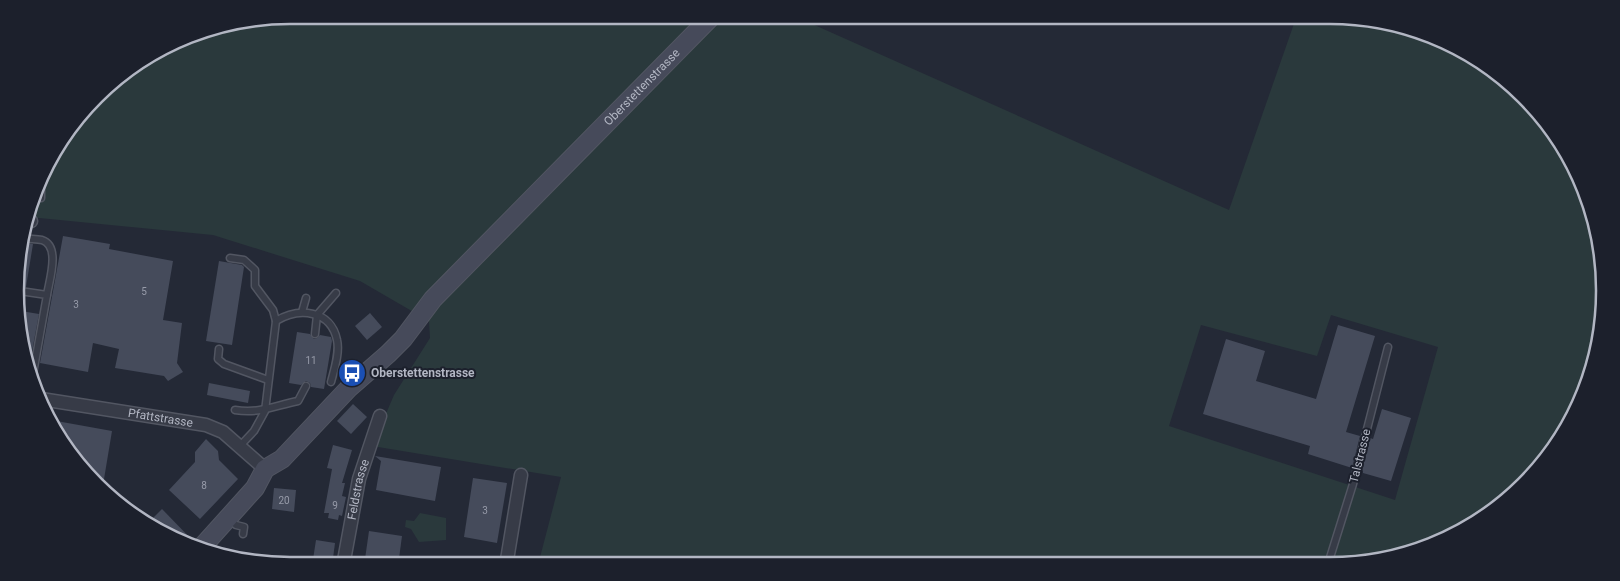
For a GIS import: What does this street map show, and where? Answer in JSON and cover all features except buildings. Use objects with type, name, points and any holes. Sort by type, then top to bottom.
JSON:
[{"type":"street","name":"Oberstettenstrasse","points":[[205,543],[255,488],[265,469],[282,459],[349,388],[403,339],[440,291],[704,24]]},
{"type":"street","name":"Pfattstrasse","points":[[47,400],[206,425],[222,432],[265,469]]},
{"type":"street","name":"Feldstrasse","points":[[345,557],[359,479],[380,416]]},
{"type":"street","points":[[507,557],[521,475]]},
{"type":"lane","points":[[29,239],[44,241],[51,246],[54,254],[35,365]]},
{"type":"lane","points":[[230,258],[244,260],[255,270],[255,286],[272,310],[276,321],[265,411],[254,430],[239,446]]},
{"type":"lane","points":[[24,292],[47,295]]},
{"type":"lane","points":[[314,334],[318,315],[336,293]]},
{"type":"lane","points":[[302,312],[306,298]]},
{"type":"lane","points":[[276,321],[284,316],[302,312],[318,315],[333,326],[338,342],[331,382]]},
{"type":"lane","name":"Talstrasse","points":[[1330,557],[1353,484],[1388,347]]},
{"type":"lane","points":[[219,349],[218,359],[224,364],[268,380]]},
{"type":"lane","points":[[235,410],[249,412],[265,411],[298,402],[306,386]]},
{"type":"lane","points":[[228,518],[236,525],[244,527],[243,534]]},
{"type":"shaded area","points":[[273,24],[812,24],[1229,210],[1294,24],[1347,24],[1399,33],[1447,51],[1463,59],[1492,79],[1530,115],[1561,157],[1582,205],[1594,256],[1596,308],[1587,360],[1576,393],[1561,424],[1541,453],[1518,479],[1478,512],[1463,522],[1432,537],[1399,548],[1347,557],[540,557],[561,477],[372,446],[394,395],[430,338],[429,321],[360,281],[213,235],[34,217],[44,188],[59,157],[79,128],[102,102],[128,79],[157,59],[188,44],[238,29]],"holes":[[[1331,315],[1438,347],[1395,500],[1169,426],[1201,325],[1317,356]]]},
{"type":"shaded area","points":[[420,513],[446,518],[446,540],[419,542],[411,529],[405,527],[406,520],[414,521]]},
{"type":"place","name":"Oberstettenstrasse","points":[[352,373]]}]
